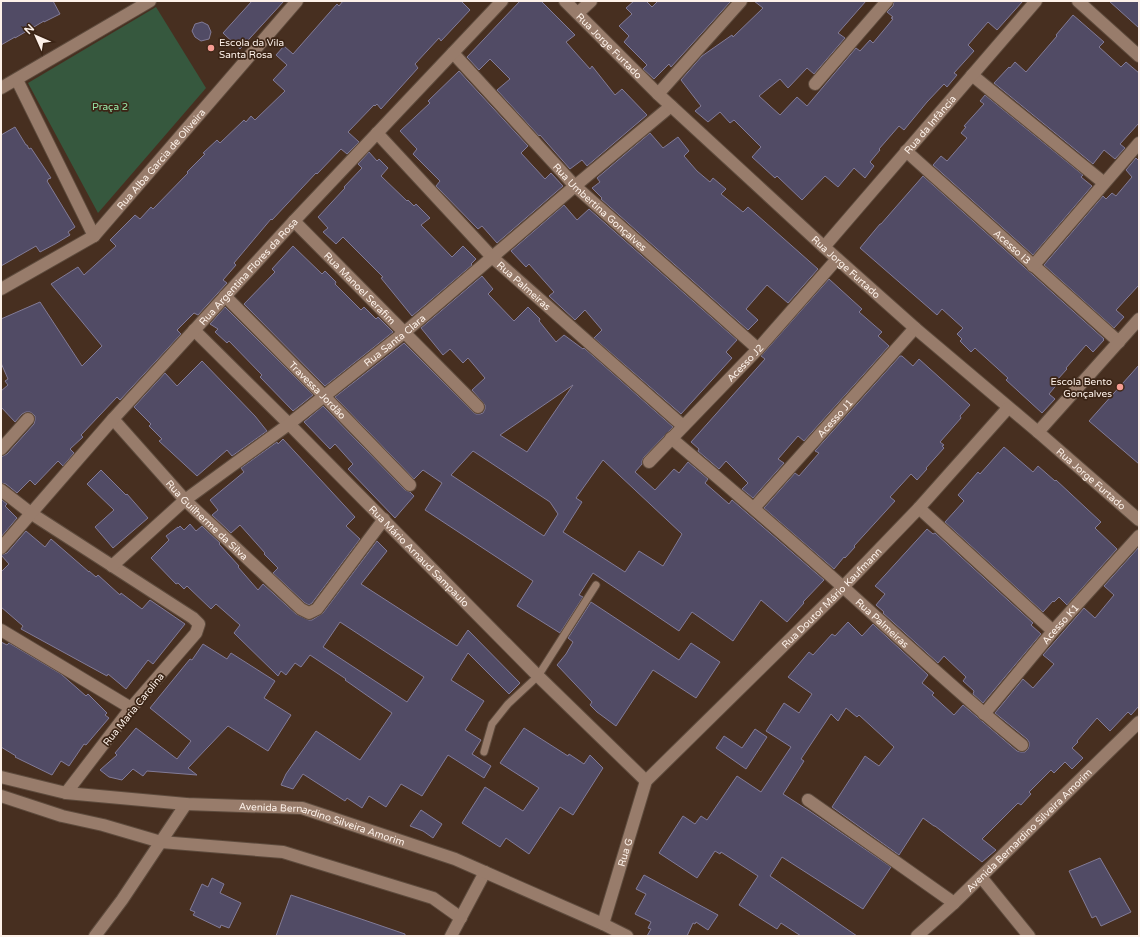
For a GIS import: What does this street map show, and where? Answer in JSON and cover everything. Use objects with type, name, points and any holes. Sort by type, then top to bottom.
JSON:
[{"type":"street","points":[[1,88],[150,1]]},
{"type":"street","name":"Rua Alba Garcia de Oliveira","points":[[1,289],[94,236],[297,1]]},
{"type":"street","name":"Rua Argentina Flores da Rosa","points":[[1,548],[113,419],[225,296],[502,1]]},
{"type":"street","name":"Rua Jorge Furtado","points":[[566,1],[670,106],[837,259],[915,328],[1139,520]]},
{"type":"street","points":[[578,13],[591,1]]},
{"type":"street","points":[[658,94],[741,1]]},
{"type":"street","points":[[815,84],[887,1]]},
{"type":"street","name":"Rua da Infância","points":[[824,247],[1036,1]]},
{"type":"street","points":[[1078,1],[1139,56]]},
{"type":"street","name":"Rua Umbertina Gonçalves","points":[[453,53],[575,186],[758,349]]},
{"type":"street","points":[[972,75],[1104,183]]},
{"type":"street","points":[[16,80],[94,236]]},
{"type":"street","name":"Rua Santa Clara","points":[[112,566],[186,500],[289,424],[405,332],[670,106]]},
{"type":"street","name":"Rua Palmeiras","points":[[377,133],[492,257],[683,426]]},
{"type":"street","points":[[1033,266],[1139,144]]},
{"type":"street","name":"Acesso I3","points":[[906,151],[1119,342]]},
{"type":"street","name":"Rua Manoel Serafim","points":[[294,221],[478,407]]},
{"type":"street","name":"Acesso J2","points":[[649,462],[758,349],[837,259]]},
{"type":"street","name":"Travessa Jordão","points":[[225,296],[410,485]]},
{"type":"street","points":[[1038,432],[1139,319]]},
{"type":"street","name":"Acesso J1","points":[[754,508],[915,328]]},
{"type":"street","name":"Rua Mário Arnaud Sampaulo","points":[[194,330],[384,519],[538,676],[646,781]]},
{"type":"street","name":"Rua Doutor Mário Kaufmann","points":[[646,781],[843,587],[919,508],[1008,408]]},
{"type":"street","points":[[1,448],[28,419]]},
{"type":"street","name":"Rua Guilherme da Silva","points":[[113,419],[186,500],[301,609],[309,613],[317,609],[384,519]]},
{"type":"street","name":"Rua Palmeiras","points":[[672,438],[754,508],[984,714],[1022,745]]},
{"type":"street","points":[[1,490],[32,514],[112,566]]},
{"type":"street","points":[[919,508],[1053,631]]},
{"type":"street","name":"Acesso K1","points":[[984,714],[1053,631],[1139,536]]},
{"type":"street","name":"Rua Maria Carolina","points":[[66,793],[131,708],[196,633],[199,624],[193,618],[112,566]]},
{"type":"street","points":[[1,630],[131,708]]},
{"type":"street","name":"Avenida Bernardino Silveira Amorim","points":[[917,936],[954,903],[1139,722]]},
{"type":"street","name":"Avenida Bernardino Silveira Amorim","points":[[1,776],[66,793],[186,804],[302,808],[456,859],[627,936]]},
{"type":"street","name":"Rua G","points":[[603,924],[646,781]]},
{"type":"street","points":[[1,796],[62,816],[103,825],[161,842],[283,852],[433,898],[461,918]]},
{"type":"street","points":[[808,800],[954,903]]},
{"type":"street","points":[[95,936],[122,900],[186,804]]},
{"type":"street","points":[[451,936],[485,872]]},
{"type":"street","points":[[980,877],[1029,936]]},
{"type":"lane","points":[[484,752],[492,724],[508,704],[538,676],[596,585]]},
{"type":"green space","name":"Praça 2","points":[[156,7],[206,88],[98,213],[28,83]]},
{"type":"building","points":[[1,1],[53,1],[60,14],[44,21],[1,45]]},
{"type":"building","points":[[252,1],[284,1],[240,49],[223,33]]},
{"type":"building","points":[[343,1],[461,1],[470,10],[441,41],[439,38],[415,64],[418,68],[381,109],[377,104],[375,106],[374,105],[348,132],[359,142],[347,154],[341,149],[317,174],[316,173],[272,220],[271,219],[234,263],[236,265],[223,280],[227,283],[198,315],[194,313],[177,330],[181,334],[120,400],[117,397],[81,435],[83,437],[70,449],[74,453],[63,466],[58,461],[35,485],[30,480],[17,493],[6,484],[1,483],[1,457],[7,454],[34,424],[35,416],[30,412],[26,412],[22,414],[15,422],[1,407],[1,391],[8,385],[5,381],[8,379],[1,363],[1,319],[40,302],[82,366],[102,346],[51,284],[78,267],[84,275],[116,246],[110,240],[135,215],[140,219],[151,207],[153,209],[205,154],[203,153],[217,140],[220,143],[244,120],[246,122],[251,116],[255,120],[285,91],[273,80],[287,65],[276,55],[284,46],[293,54],[337,4],[339,6]]},
{"type":"building","points":[[520,1],[541,1],[575,35],[566,42],[590,69],[592,66],[615,95],[622,89],[647,115],[587,166],[582,160],[570,169],[497,90],[510,79],[490,59],[479,70],[467,57]]},
{"type":"building","points":[[634,1],[646,1],[652,7],[658,1],[731,1],[671,67],[669,64],[654,79],[643,69],[647,65],[624,42],[629,36],[619,26],[632,14],[626,8]]},
{"type":"building","points":[[754,1],[866,1],[838,33],[845,38],[814,74],[807,68],[788,88],[780,79],[759,96],[780,115],[797,97],[807,106],[856,48],[860,51],[870,40],[873,43],[893,19],[891,18],[893,17],[887,12],[893,6],[894,1],[1023,1],[997,30],[988,22],[968,45],[974,51],[954,73],[957,75],[947,87],[944,84],[904,130],[899,126],[870,162],[874,166],[865,178],[854,168],[838,187],[825,176],[802,200],[777,176],[775,178],[752,157],[761,147],[734,120],[730,123],[720,112],[708,122],[695,111],[701,106],[681,80],[702,56],[732,35],[733,37],[763,8]]},
{"type":"building","points":[[1109,1],[1139,1],[1139,28]]},
{"type":"building","points":[[1073,15],[1104,42],[1099,47],[1121,67],[1126,62],[1139,73],[1139,123],[1120,144],[1125,148],[1115,159],[1104,150],[1093,164],[994,83],[1015,62],[1026,72]]},
{"type":"building","points":[[202,22],[208,25],[211,32],[209,39],[201,41],[195,37],[192,31],[195,24]]},
{"type":"building","points":[[459,71],[528,146],[521,153],[545,179],[551,173],[563,186],[497,243],[482,226],[478,229],[436,186],[440,181],[413,154],[417,149],[400,131],[430,103],[428,101]]},
{"type":"building","points":[[985,95],[1083,175],[1081,177],[1092,186],[1033,255],[933,165],[941,156],[947,161],[967,138],[961,133],[966,127],[964,126],[984,104],[980,101]]},
{"type":"building","points":[[15,127],[26,145],[29,149],[31,148],[51,178],[47,181],[75,227],[68,232],[70,235],[40,252],[36,246],[1,266],[1,135]]},
{"type":"building","points":[[650,133],[663,148],[678,137],[689,151],[684,156],[697,171],[710,182],[713,178],[726,189],[721,194],[743,212],[748,207],[818,269],[788,303],[767,285],[746,309],[758,320],[748,330],[601,199],[602,198],[592,188],[600,182],[597,178]]},
{"type":"building","points":[[369,152],[377,161],[379,159],[388,168],[381,176],[407,201],[408,200],[414,206],[416,204],[430,218],[421,225],[452,257],[463,246],[476,259],[471,264],[472,265],[412,316],[381,278],[383,277],[343,237],[336,244],[323,232],[328,228],[318,217],[362,168],[358,164]]},
{"type":"building","points":[[1136,158],[1139,161],[1139,285],[1116,310],[1124,317],[1114,328],[1044,265],[1103,196],[1106,199],[1112,193],[1116,196],[1132,177],[1126,170]]},
{"type":"building","points":[[923,176],[1104,339],[1093,352],[1086,345],[1066,368],[1067,369],[1057,380],[1059,382],[1049,394],[1055,399],[1042,413],[1006,380],[1008,378],[975,348],[971,352],[960,341],[962,339],[957,334],[963,328],[942,309],[937,315],[860,248]]},
{"type":"building","points":[[564,205],[577,220],[589,209],[737,340],[726,352],[732,358],[681,414],[594,338],[602,330],[585,310],[575,320],[549,296],[554,292],[529,264],[526,267],[511,251]]},
{"type":"building","points":[[293,246],[322,274],[325,271],[336,282],[335,284],[361,310],[364,307],[376,319],[378,317],[393,332],[325,386],[244,304],[275,272],[272,269]]},
{"type":"building","points":[[482,276],[493,289],[488,294],[514,321],[528,307],[540,319],[539,321],[556,342],[564,335],[583,349],[584,348],[673,427],[644,457],[642,464],[635,472],[655,490],[674,469],[679,473],[688,462],[708,479],[705,483],[729,504],[732,500],[824,580],[803,602],[804,603],[787,622],[761,600],[733,641],[692,612],[679,631],[593,573],[579,595],[583,597],[560,633],[517,606],[533,581],[425,510],[442,483],[423,470],[414,479],[335,397],[404,343],[473,412],[476,414],[483,413],[485,405],[472,390],[485,378],[468,358],[463,363],[450,349],[443,355],[421,328]],"holes":[[[573,385],[527,452],[500,435]],[[473,451],[550,502],[558,514],[544,536],[451,475]],[[603,460],[682,534],[663,566],[639,551],[625,572],[563,532],[582,502],[576,498]]]},
{"type":"building","points":[[829,279],[862,309],[859,312],[882,332],[878,336],[889,346],[804,441],[798,436],[778,459],[784,463],[753,498],[742,489],[748,483],[726,461],[719,469],[698,451],[699,449],[691,442],[765,359],[761,356]]},
{"type":"building","points":[[225,307],[313,395],[293,411],[260,377],[262,375],[229,341],[227,343],[215,332],[218,329],[210,324]]},
{"type":"building","points":[[900,356],[902,356],[913,366],[919,359],[970,405],[940,442],[944,445],[942,446],[944,448],[926,468],[927,469],[917,480],[911,474],[890,497],[895,501],[834,569],[764,508],[795,473],[799,476],[819,453],[815,451]]},
{"type":"building","points":[[202,361],[255,416],[267,431],[232,456],[227,450],[197,476],[159,441],[162,439],[149,426],[151,424],[134,407],[165,373],[177,386]]},
{"type":"building","points":[[1139,365],[1139,464],[1089,421]]},
{"type":"building","points":[[323,406],[405,490],[414,496],[395,518],[348,469],[353,464],[335,444],[330,449],[304,422]]},
{"type":"building","points":[[283,439],[355,517],[346,526],[360,539],[309,605],[273,573],[278,568],[264,554],[265,553],[240,525],[231,533],[212,515],[218,510],[210,500],[244,472],[241,468],[277,442],[278,444]]},
{"type":"building","points":[[1004,447],[1033,472],[1038,466],[1055,481],[1056,480],[1101,522],[1095,528],[1117,549],[1067,605],[1059,597],[1043,612],[945,522],[964,501],[958,495],[978,472],[980,474]]},
{"type":"building","points":[[101,470],[126,495],[127,494],[148,518],[113,548],[95,527],[114,510],[87,484]]},
{"type":"building","points":[[1,499],[7,504],[5,506],[17,518],[1,537]]},
{"type":"building","points":[[190,524],[196,531],[202,526],[220,543],[219,544],[258,590],[263,584],[296,614],[309,620],[312,620],[323,613],[377,541],[387,551],[361,584],[457,646],[468,630],[520,683],[509,694],[468,653],[451,680],[484,701],[465,730],[481,740],[472,754],[491,766],[484,778],[448,755],[422,796],[401,784],[386,807],[369,796],[362,808],[347,798],[345,801],[303,774],[293,789],[281,785],[286,774],[316,731],[360,760],[392,713],[310,655],[301,667],[295,663],[286,675],[281,671],[278,676],[234,633],[240,625],[216,604],[211,609],[187,586],[184,589],[178,583],[176,584],[151,558],[169,540],[166,536],[180,526],[184,530]],"holes":[[[340,622],[424,677],[407,702],[323,647]]]},
{"type":"building","points":[[927,529],[933,534],[935,533],[1033,623],[1031,625],[1041,634],[983,703],[973,694],[974,691],[963,681],[966,677],[944,656],[938,663],[876,605],[885,594],[875,586]]},
{"type":"building","points":[[26,531],[45,547],[51,539],[89,572],[96,577],[98,575],[120,595],[121,593],[142,609],[150,600],[185,624],[153,664],[148,660],[126,689],[108,674],[107,676],[21,629],[23,626],[1,607],[1,572],[9,564],[1,555],[7,553]]},
{"type":"building","points":[[1139,547],[1139,706],[1131,715],[1128,712],[1110,731],[1097,718],[1072,748],[1083,758],[1072,769],[1065,762],[1054,773],[1051,770],[1029,792],[1031,794],[1021,805],[1018,803],[982,839],[996,850],[982,862],[923,818],[899,855],[832,807],[865,756],[879,766],[894,747],[859,715],[857,717],[846,708],[838,721],[831,714],[801,759],[804,761],[783,794],[891,867],[863,909],[782,857],[770,876],[857,936],[801,936],[781,923],[777,929],[739,905],[758,876],[721,852],[720,854],[715,851],[697,878],[659,853],[683,816],[695,824],[701,816],[707,820],[737,776],[761,792],[791,747],[766,731],[784,703],[799,713],[812,694],[788,677],[809,652],[813,655],[832,634],[835,636],[848,622],[862,636],[873,624],[928,675],[922,683],[934,693],[932,695],[954,715],[963,705],[1017,751],[1025,752],[1029,746],[1027,739],[995,713],[1023,679],[1033,688],[1054,664],[1043,655],[1084,608],[1095,618],[1114,595],[1104,586]]},
{"type":"building","points":[[591,602],[679,660],[691,643],[720,662],[696,698],[653,670],[616,726],[597,712],[590,705],[592,702],[557,665],[573,642],[568,638]]},
{"type":"building","points":[[1,642],[7,645],[9,643],[61,674],[86,696],[88,694],[107,713],[105,715],[109,718],[86,745],[84,744],[69,766],[61,761],[52,775],[15,757],[16,756],[1,747]]},
{"type":"building","points":[[203,644],[227,659],[231,653],[275,681],[264,698],[291,715],[268,751],[228,726],[188,768],[197,775],[147,771],[143,776],[133,769],[122,780],[109,777],[100,770],[117,755],[115,753],[136,728],[177,759],[191,741],[150,708],[190,659],[192,660]]},
{"type":"building","points":[[524,728],[568,756],[569,754],[584,764],[590,755],[603,768],[573,815],[560,807],[529,854],[506,838],[500,847],[462,823],[485,787],[523,811],[539,788],[500,763]]},
{"type":"building","points":[[755,729],[767,737],[746,769],[716,748],[724,736],[742,748]]},
{"type":"building","points":[[421,810],[442,824],[433,838],[423,831],[410,826]]},
{"type":"building","points":[[1100,858],[1131,912],[1101,926],[1096,916],[1092,918],[1069,871]]},
{"type":"building","points":[[644,875],[718,915],[708,930],[696,922],[695,924],[693,923],[687,936],[647,936],[651,929],[648,928],[651,922],[635,914],[646,894],[636,889]]},
{"type":"building","points":[[212,878],[224,884],[220,893],[241,903],[229,928],[221,925],[220,928],[193,915],[195,912],[190,910],[202,884],[208,887]]},
{"type":"building","points":[[291,895],[405,934],[405,936],[276,936]]},
{"type":"place","name":"Escola da Vila Santa Rosa","points":[[211,48]]},
{"type":"place","name":"Escola Bento Gonçalves","points":[[1120,387]]}]
